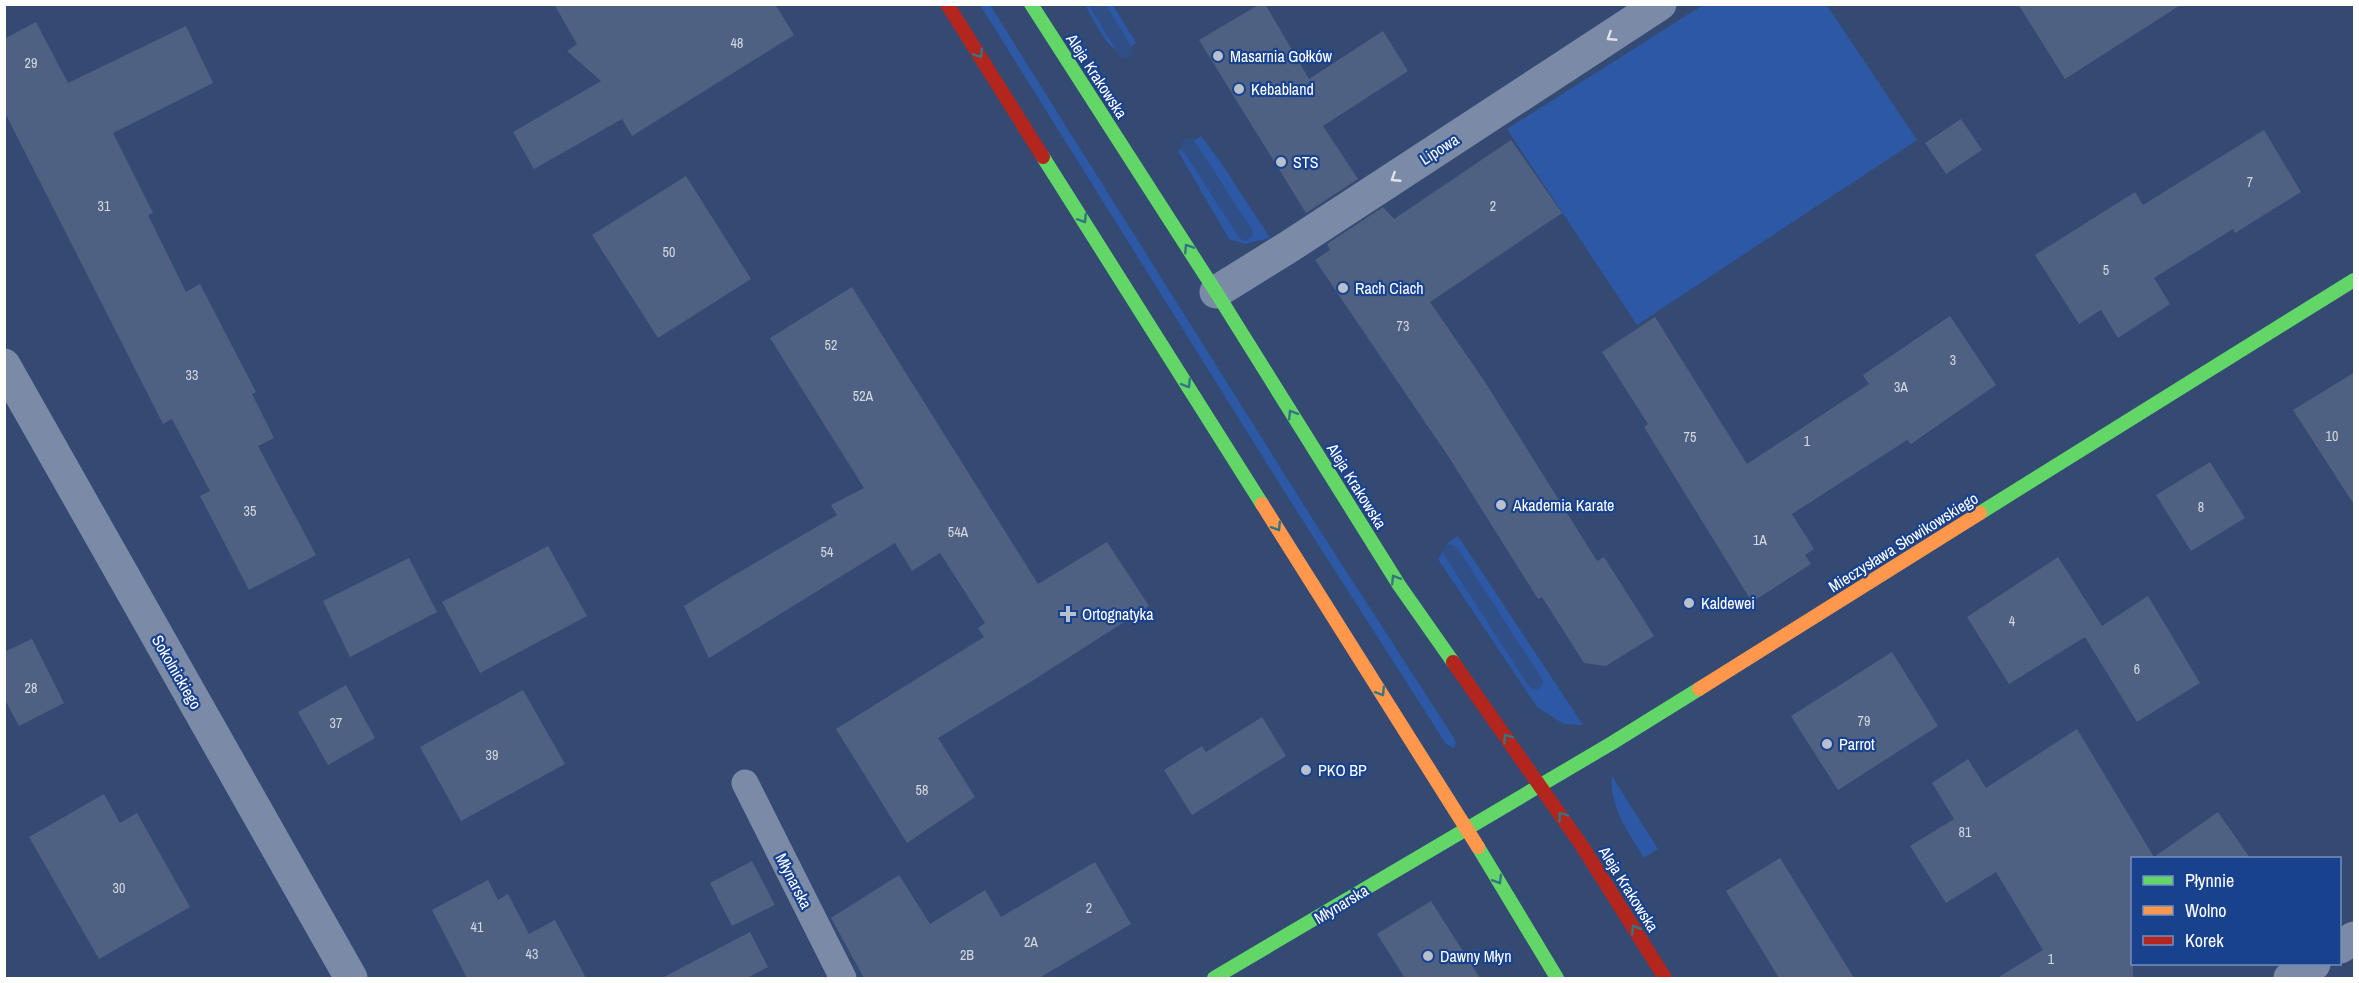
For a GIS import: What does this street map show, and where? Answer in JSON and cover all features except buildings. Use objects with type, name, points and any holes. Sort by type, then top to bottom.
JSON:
[{"type":"main road","points":[[947,4],[1468,830],[1557,978]]},
{"type":"main road","name":"Aleja Krakowska","points":[[1031,4],[1216,292],[1399,585],[1582,846],[1665,978]]},
{"type":"main road","name":"Mieczysława Słowikowskiego","points":[[1468,830],[2355,280]]},
{"type":"main road","name":"Młynarska","points":[[1214,978],[1468,830]]},
{"type":"street","name":"Lipowa","points":[[1216,292],[1660,4]]},
{"type":"street","name":"Sokolnickiego","points":[[4,365],[351,978]]},
{"type":"street","points":[[2341,946],[2355,938]]},
{"type":"street","points":[[2290,978],[2311,965]]},
{"type":"lane","name":"Młynarska","points":[[745,783],[843,978]]},
{"type":"shaded area","points":[[1826,4],[1917,140],[1637,325],[1507,129],[1703,5]]},
{"type":"shaded area","points":[[980,5],[990,5],[1317,526],[1452,735],[1456,743],[1454,748],[1446,744],[1291,502]]},
{"type":"shaded area","points":[[1085,5],[1113,5],[1136,43],[1124,51],[1114,49],[1104,38]]},
{"type":"shaded area","points":[[1201,136],[1270,238],[1245,244],[1229,239],[1178,151]]},
{"type":"shaded area","points":[[1458,536],[1583,725],[1564,724],[1537,707],[1438,559],[1449,542]]},
{"type":"shaded area","points":[[1612,776],[1658,849],[1644,858],[1617,809]]},
{"type":"waterway","points":[[1097,4],[1125,51]]},
{"type":"waterway","points":[[1189,146],[1245,233]]},
{"type":"waterway","points":[[1451,552],[1535,682]]},
{"type":"traffic: fast","points":[[1031,4],[1216,292],[1399,585],[1453,662]]},
{"type":"traffic: fast","points":[[1043,157],[1262,504]]},
{"type":"traffic: fast","points":[[1980,513],[2354,280]]},
{"type":"traffic: fast","points":[[1214,978],[1612,743],[1699,689]]},
{"type":"traffic: fast","points":[[1478,847],[1557,978]]},
{"type":"traffic: slow","points":[[1262,504],[1478,847]]},
{"type":"traffic: slow","points":[[1699,689],[1980,513]]},
{"type":"traffic: jam","points":[[947,4],[1043,157]]},
{"type":"traffic: jam","points":[[1453,662],[1582,846],[1665,978]]},
{"type":"place","name":"Masarnia Gołków","points":[[1218,56]]},
{"type":"place","name":"Kebabland","points":[[1239,89]]},
{"type":"place","name":"STS","points":[[1281,162]]},
{"type":"place","name":"Rach Ciach","points":[[1343,288]]},
{"type":"place","name":"Akademia Karate","points":[[1501,505]]},
{"type":"place","name":"Kaldewei","points":[[1689,603]]},
{"type":"place","name":"Ortognatyka","points":[[1068,614]]},
{"type":"place","name":"Parrot","points":[[1827,744]]},
{"type":"place","name":"PKO BP","points":[[1306,770]]},
{"type":"place","name":"Dawny Młyn","points":[[1428,956]]}]
